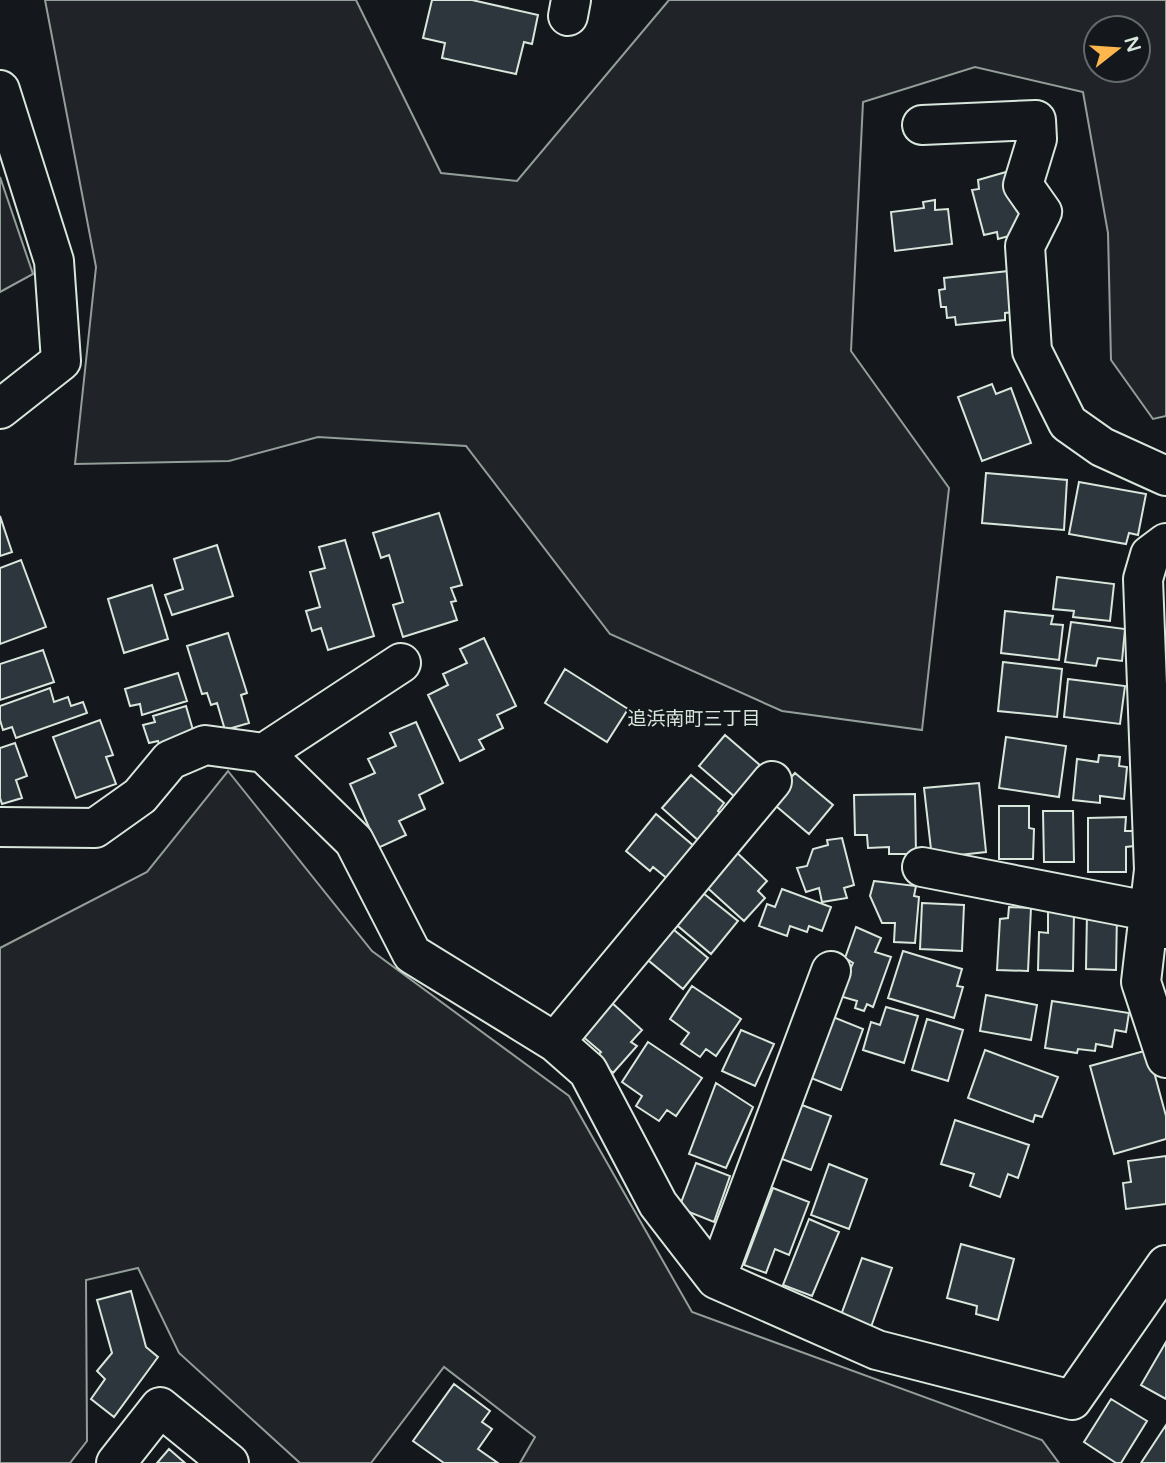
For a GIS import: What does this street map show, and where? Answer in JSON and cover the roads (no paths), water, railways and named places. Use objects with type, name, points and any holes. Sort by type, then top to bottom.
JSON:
[{"type":"street","points":[[0,90],[54,261],[61,361],[0,409]]},
{"type":"street","points":[[922,125],[1036,120],[1037,139],[1023,185],[1042,212],[1025,246],[1032,351],[1068,423],[1102,447],[1166,476]]},
{"type":"street","points":[[1166,543],[1150,555],[1143,579],[1157,921],[1141,982],[1166,1058]]},
{"type":"street","points":[[264,753],[401,663]]},
{"type":"street","points":[[0,827],[95,828],[140,796],[170,760],[205,745],[264,753],[354,841],[412,954],[555,1042],[588,1071],[658,1204],[716,1279],[877,1350],[1072,1400],[1166,1265]]},
{"type":"street","points":[[555,1042],[772,781]]},
{"type":"street","points":[[922,867],[1157,921]]},
{"type":"street","points":[[716,1279],[831,971]]},
{"type":"street","points":[[116,1463],[160,1407],[229,1463]]},
{"type":"district","name":"追浜南町三丁目","points":[[694,718]]}]
